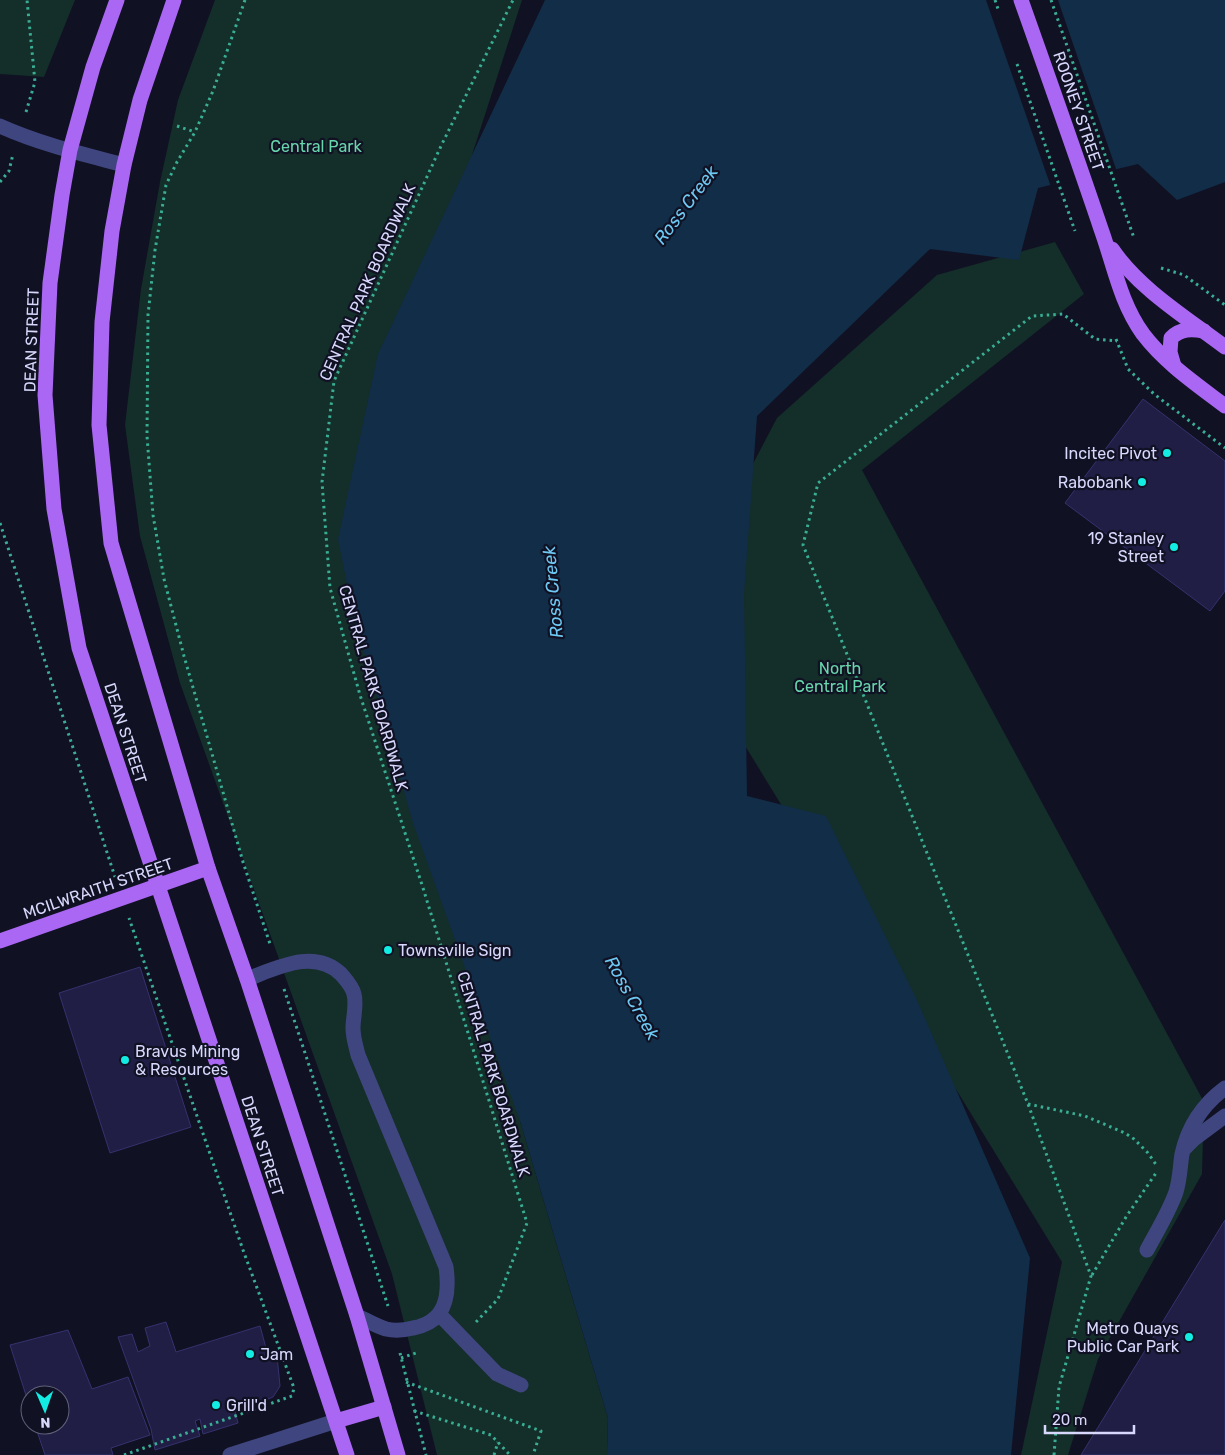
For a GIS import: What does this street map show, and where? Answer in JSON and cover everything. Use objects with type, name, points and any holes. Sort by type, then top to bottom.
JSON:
[{"type":"main road","name":"DEAN STREET","points":[[117,0],[93,67],[70,150],[62,195],[50,293],[45,396],[54,508],[79,648],[347,1455]]},
{"type":"main road","points":[[174,0],[140,100],[124,165],[112,231],[102,322],[99,425],[111,543],[208,868],[357,1316],[396,1454]]},
{"type":"main road","name":"ROONEY STREET","points":[[1021,0],[1103,234]]},
{"type":"main road","points":[[1103,234],[1120,261],[1131,273],[1225,347]]},
{"type":"main road","points":[[1103,234],[1126,305],[1142,332],[1155,350],[1225,406]]},
{"type":"main road","points":[[1174,366],[1170,352],[1171,338],[1179,331],[1194,329],[1204,331]]},
{"type":"main road","name":"MCILWRAITH STREET","points":[[0,941],[208,868]]},
{"type":"main road","points":[[336,1422],[384,1407]]},
{"type":"street","points":[[0,126],[19,134],[124,165]]},
{"type":"street","points":[[246,979],[303,960],[315,960],[328,964],[338,971],[352,987],[355,1006],[354,1035],[358,1055],[446,1268],[447,1291],[445,1304],[440,1315],[421,1327],[396,1330],[387,1329],[357,1316]]},
{"type":"street","points":[[1147,1250],[1175,1194],[1190,1128],[1197,1116],[1225,1088]]},
{"type":"street","points":[[1184,1149],[1194,1139],[1223,1124]]},
{"type":"street","points":[[440,1315],[496,1374],[521,1385]]},
{"type":"street","points":[[230,1455],[336,1422]]},
{"type":"path","points":[[27,0],[35,82]]},
{"type":"path","points":[[245,0],[213,91],[195,132],[166,185],[155,250],[148,315],[147,436],[152,515],[164,579],[184,656],[243,862],[396,1330],[400,1358],[426,1455]]},
{"type":"path","name":"CENTRAL PARK BOARDWALK","points":[[461,1337],[498,1299],[527,1223],[423,888],[360,695],[330,588],[322,482],[334,381],[441,146],[513,0]]},
{"type":"path","points":[[995,0],[998,9]]},
{"type":"path","points":[[1051,0],[1129,226]]},
{"type":"path","points":[[1014,55],[1078,239]]},
{"type":"path","points":[[177,126],[195,132]]},
{"type":"path","points":[[0,182],[9,171]]},
{"type":"path","points":[[1168,270],[1184,275],[1225,305]]},
{"type":"path","points":[[1091,1276],[1028,1104],[803,545],[818,483],[1032,316],[1063,314],[1095,339],[1117,341],[1128,369],[1154,394],[1225,448]]},
{"type":"path","points":[[0,523],[122,898],[243,1250],[294,1388],[292,1396],[124,1455]]},
{"type":"path","points":[[1028,1104],[1085,1116],[1125,1133],[1148,1153],[1159,1168],[1126,1217],[1091,1276],[1059,1387],[1054,1455]]},
{"type":"path","points":[[400,1358],[418,1352]]},
{"type":"path","points":[[406,1382],[541,1432],[533,1455]]},
{"type":"path","points":[[414,1411],[491,1435],[510,1455]]},
{"type":"path","points":[[494,1455],[498,1442]]},
{"type":"green space","points":[[0,0],[75,0],[44,77],[0,74]]},
{"type":"green space","name":"Central Park","points":[[215,0],[522,0],[472,155],[520,1121],[608,1418],[607,1455],[437,1455],[392,1274],[180,683],[140,536],[125,425],[141,289],[160,182],[178,100]]},
{"type":"green space","name":"North Central Park","points":[[1055,242],[1084,294],[862,470],[1204,1102],[1202,1174],[1098,1359],[1068,1455],[1021,1455],[1062,1262],[720,705],[734,500],[777,418],[937,275]]},
{"type":"water","name":"Ross Creek","points":[[545,0],[1225,0],[1225,182],[1177,200],[1138,164],[1038,188],[1019,260],[930,249],[757,416],[744,594],[747,796],[826,816],[916,998],[1030,1258],[1011,1455],[607,1455],[608,1418],[520,1121],[413,823],[352,610],[338,539],[378,354]]},
{"type":"pier","points":[[986,0],[1058,0],[1117,172],[1051,187]]},
{"type":"building","name":"19 Stanley Street","points":[[1143,399],[1225,461],[1225,591],[1210,611],[1065,503]]},
{"type":"building","name":"Bravus Mining & Resources","points":[[140,967],[191,1127],[110,1153],[59,993]]},
{"type":"building","name":"Metro Quays Public Car Park","points":[[1225,1220],[1225,1455],[1081,1455]]},
{"type":"building","points":[[166,1322],[176,1352],[260,1326],[269,1359],[277,1356],[280,1386],[273,1397],[254,1405],[249,1410],[244,1405],[234,1407],[238,1423],[203,1434],[200,1419],[195,1421],[200,1436],[155,1450],[151,1429],[118,1337],[132,1334],[138,1352],[150,1346],[145,1328]]},
{"type":"building","points":[[68,1330],[92,1389],[128,1377],[150,1435],[111,1448],[113,1455],[45,1455],[38,1435],[70,1435],[70,1385],[23,1385],[10,1345]]},
{"type":"place","name":"Incitec Pivot","points":[[1167,453]]},
{"type":"place","name":"Rabobank","points":[[1142,482]]},
{"type":"place","name":"19 Stanley Street","points":[[1174,547]]},
{"type":"place","name":"Townsville Sign","points":[[388,950]]},
{"type":"place","name":"Bravus Mining & Resources","points":[[125,1060]]},
{"type":"place","name":"Metro Quays Public Car Park","points":[[1189,1337]]},
{"type":"place","name":"Jam","points":[[250,1354]]},
{"type":"place","name":"Grill'd","points":[[216,1405]]}]
